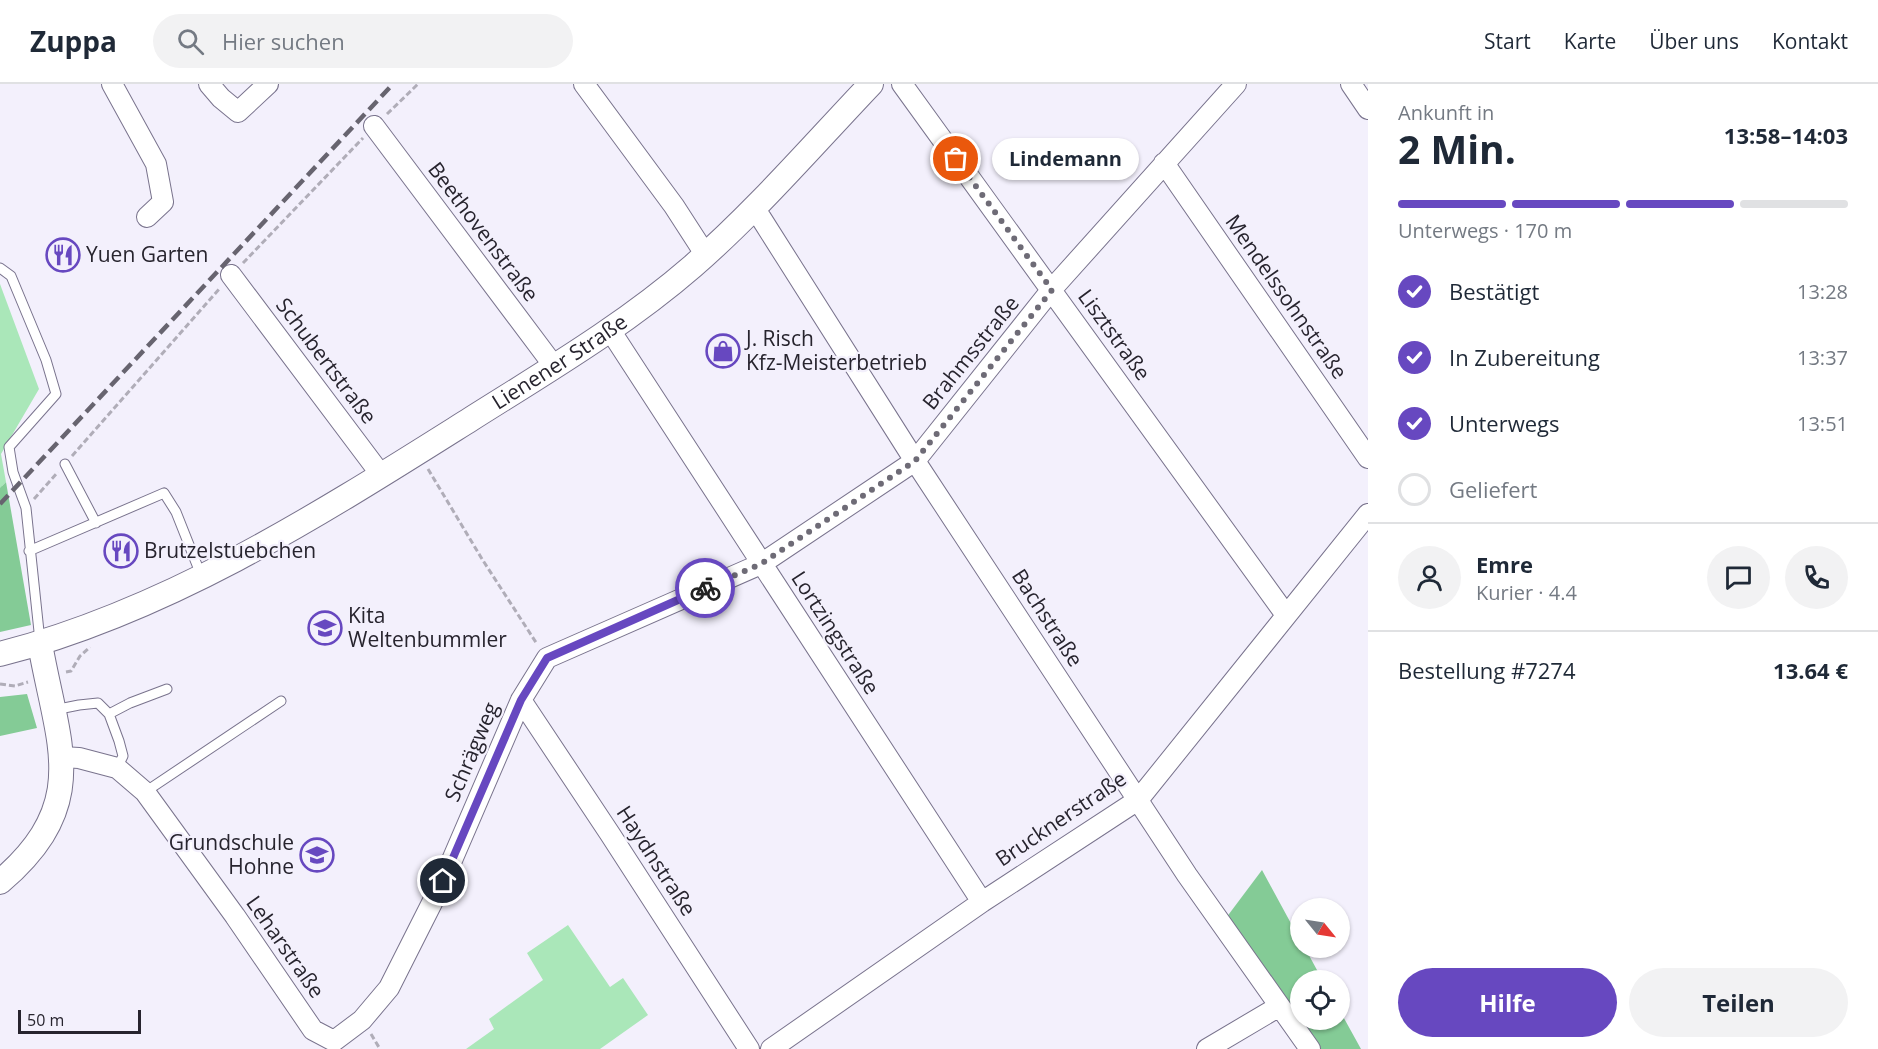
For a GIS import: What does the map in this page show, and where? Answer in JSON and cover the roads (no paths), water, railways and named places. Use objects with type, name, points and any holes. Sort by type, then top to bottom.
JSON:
[{"type":"street","points":[[112,84],[156,164],[163,202],[147,217]]},
{"type":"street","points":[[209,84],[238,112],[268,84]]},
{"type":"street","points":[[584,84],[674,206],[705,254]]},
{"type":"street","name":"Lienener Straße","points":[[0,654],[40,644],[120,614],[202,577],[280,536],[382,476],[610,330],[659,294],[705,254],[753,208],[871,84]]},
{"type":"street","name":"Lisztstraße","points":[[902,84],[1286,615]]},
{"type":"street","name":"Brahmsstraße","points":[[761,564],[915,461],[1052,290],[1236,84]]},
{"type":"street","points":[[1351,84],[1368,109]]},
{"type":"street","name":"Beethovenstraße","points":[[374,126],[554,366]]},
{"type":"street","name":"Mendelssohnstraße","points":[[1164,163],[1368,458]]},
{"type":"street","name":"Bachstraße","points":[[753,208],[768,228],[915,461],[1138,800],[1278,1007],[1310,1049]]},
{"type":"street","name":"Schubertstraße","points":[[231,275],[382,476]]},
{"type":"street","name":"Lortzingstraße","points":[[610,330],[982,902]]},
{"type":"street","name":"Brucknerstraße","points":[[771,1049],[982,902],[1138,800],[1368,514]]},
{"type":"street","name":"Schrägweg","points":[[314,1030],[334,1041],[362,1020],[389,988],[443,881],[521,700],[547,658],[761,564]]},
{"type":"street","points":[[0,882],[17,868],[38,844],[53,817],[60,794],[62,757],[40,644]]},
{"type":"street","name":"Haydnstraße","points":[[521,700],[749,1049]]},
{"type":"street","name":"Leharstraße","points":[[62,757],[79,758],[117,768],[145,792],[314,1030]]},
{"type":"street","points":[[1207,1049],[1278,1007]]},
{"type":"lane","points":[[0,268],[11,276],[46,360],[56,394],[9,447],[13,472],[26,508],[40,644]]},
{"type":"lane","points":[[65,464],[96,523]]},
{"type":"lane","points":[[29,551],[164,493],[176,512],[202,577]]},
{"type":"lane","points":[[109,714],[167,689]]},
{"type":"lane","points":[[145,792],[281,701]]},
{"type":"lane","points":[[53,711],[98,703],[109,714],[120,741],[123,756],[117,768]]},
{"type":"railway","points":[[0,504],[393,84]]},
{"type":"place","name":"Lindemann","points":[[956,159]]},
{"type":"place","name":"Yuen Garten","points":[[63,255]]},
{"type":"place","name":"J. Risch Kfz-Meisterbetrieb","points":[[723,351]]},
{"type":"place","name":"Brutzelstuebchen","points":[[121,551]]},
{"type":"place","name":"Kita Weltenbummler","points":[[325,628]]},
{"type":"place","name":"Grundschule Hohne","points":[[317,855]]}]
